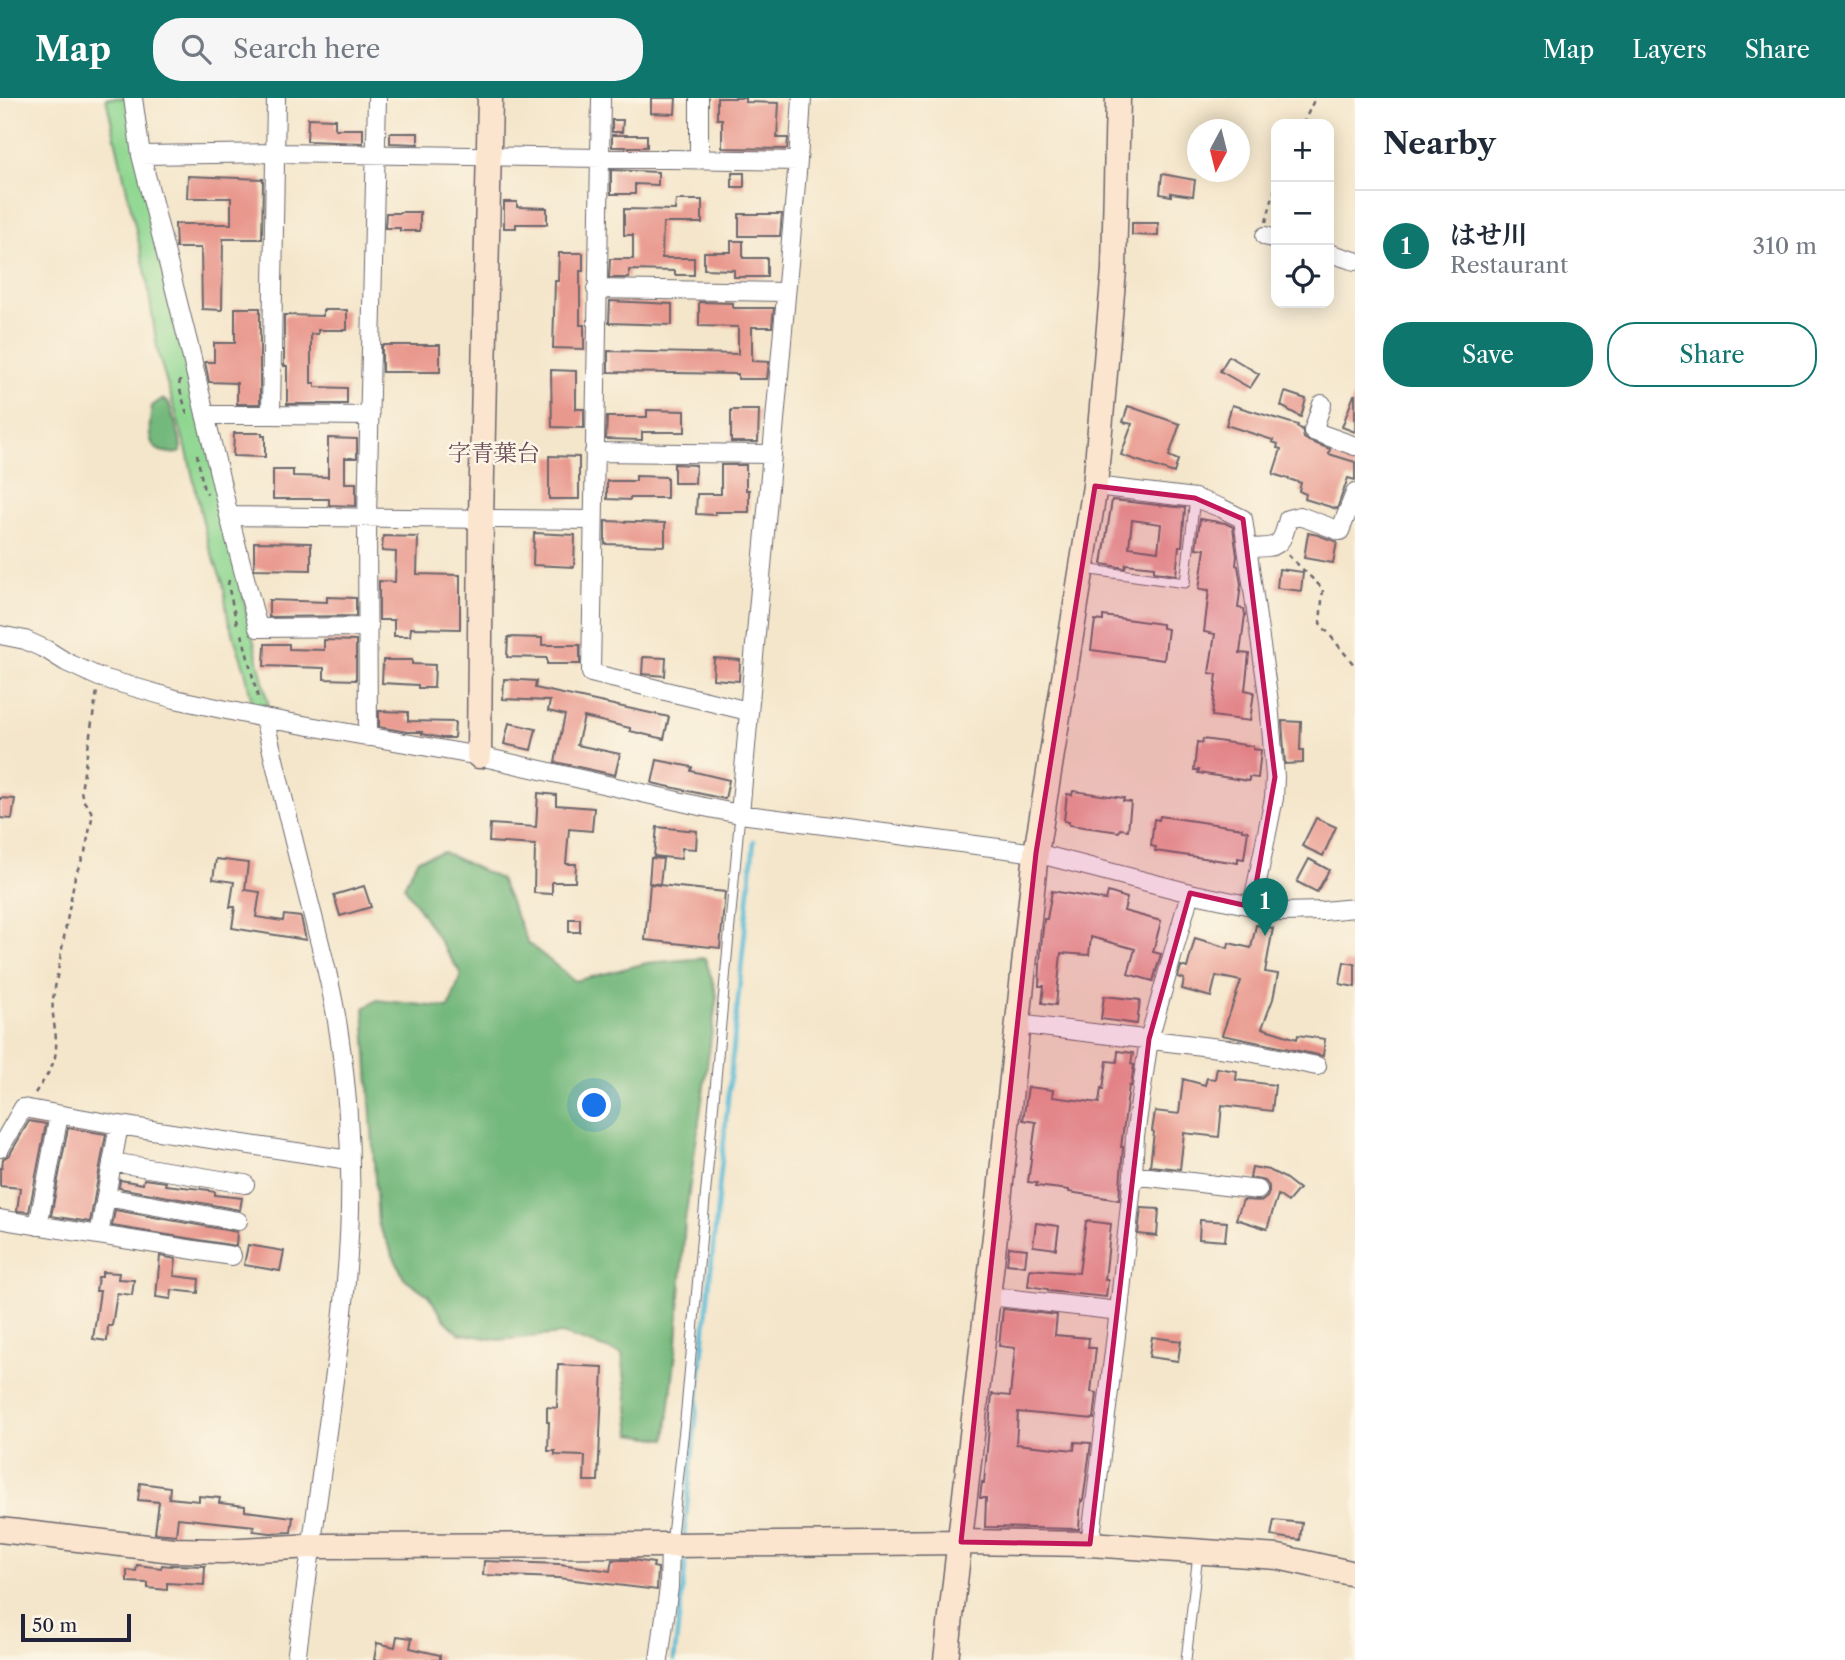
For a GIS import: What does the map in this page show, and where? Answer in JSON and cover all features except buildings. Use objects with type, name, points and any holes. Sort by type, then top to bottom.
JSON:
[{"type":"street","points":[[133,98],[141,155],[258,628],[369,627]]},
{"type":"street","points":[[271,415],[276,98]]},
{"type":"street","points":[[368,737],[367,517],[377,98]]},
{"type":"street","points":[[479,757],[490,98]]},
{"type":"street","points":[[601,98],[591,673],[748,710]]},
{"type":"street","points":[[699,98],[699,160]]},
{"type":"street","points":[[740,814],[802,98]]},
{"type":"street","points":[[946,1660],[989,1296],[1036,853],[1095,486],[1114,270],[1118,98]]},
{"type":"street","points":[[141,155],[275,153],[798,161]]},
{"type":"street","points":[[1334,255],[1355,261]]},
{"type":"street","points":[[596,289],[786,292]]},
{"type":"street","points":[[1322,404],[1313,431],[1355,446]]},
{"type":"street","points":[[205,415],[370,416]]},
{"type":"street","points":[[594,452],[772,454]]},
{"type":"street","points":[[1095,486],[1195,498],[1243,519],[1269,702],[1275,777],[1274,798],[1252,907]]},
{"type":"street","points":[[1248,548],[1273,547],[1283,539],[1288,519],[1300,516],[1340,531],[1355,494]]},
{"type":"street","points":[[229,516],[592,520]]},
{"type":"street","points":[[0,635],[25,640],[99,677],[175,699],[479,757],[704,807],[1036,853],[1190,893],[1280,912],[1355,908]]},
{"type":"street","points":[[264,718],[337,1024],[346,1093],[351,1188],[348,1266],[296,1660]]},
{"type":"street","points":[[1090,1544],[1119,1311],[1135,1136],[1149,1039],[1190,893]]},
{"type":"street","points":[[1017,1024],[1244,1051],[1317,1066]]},
{"type":"street","points":[[0,1148],[23,1108],[349,1160]]},
{"type":"street","points":[[38,1226],[60,1115]]},
{"type":"street","points":[[99,1236],[119,1125]]},
{"type":"street","points":[[112,1162],[245,1184]]},
{"type":"street","points":[[1133,1175],[1258,1190]]},
{"type":"street","points":[[106,1198],[238,1221]]},
{"type":"street","points":[[0,1219],[232,1256]]},
{"type":"street","points":[[989,1296],[1119,1311]]},
{"type":"street","points":[[0,1530],[173,1550],[223,1551],[312,1546],[961,1542],[1090,1544],[1278,1558],[1355,1573]]},
{"type":"street","points":[[659,1660],[669,1587],[670,1545]]},
{"type":"lane","points":[[1082,568],[1185,583],[1195,498]]},
{"type":"lane","points":[[670,1545],[685,1420],[740,814]]},
{"type":"lane","points":[[1186,1660],[1198,1551]]},
{"type":"path","points":[[1305,119],[1315,98]]},
{"type":"path","points":[[1271,202],[1266,218],[1271,237]]},
{"type":"path","points":[[198,451],[196,456],[204,491],[208,494]]},
{"type":"path","points":[[1283,539],[1286,554],[1322,589],[1320,623],[1355,666]]},
{"type":"path","points":[[23,1108],[48,1075],[56,1050],[53,999],[75,876],[85,852],[92,818],[80,791],[99,677]]},
{"type":"highlighted area","points":[[1095,486],[1195,498],[1243,519],[1275,777],[1252,907],[1190,893],[1149,1039],[1090,1544],[961,1542],[1036,853]]},
{"type":"green space","points":[[106,98],[128,98],[271,716],[254,712],[245,670],[228,619],[223,583],[208,544],[187,451],[158,353],[146,274]]},
{"type":"green space","points":[[162,399],[169,403],[180,439],[179,453],[164,452],[153,445],[151,440],[152,406]]},
{"type":"green space","points":[[443,852],[500,879],[528,943],[575,981],[647,963],[705,958],[717,995],[685,1220],[677,1343],[666,1439],[631,1434],[622,1354],[562,1334],[498,1340],[458,1333],[445,1320],[428,1295],[404,1278],[378,1224],[364,1008],[377,1000],[449,1008],[461,974],[404,886],[418,859]]},
{"type":"waterway","points":[[684,1537],[754,841]]},
{"type":"waterway","points":[[674,1660],[685,1569],[684,1553]]},
{"type":"place","name":"はせ川","points":[[1265,936]]},
{"type":"district","name":"字青葉台","points":[[494,453]]}]
